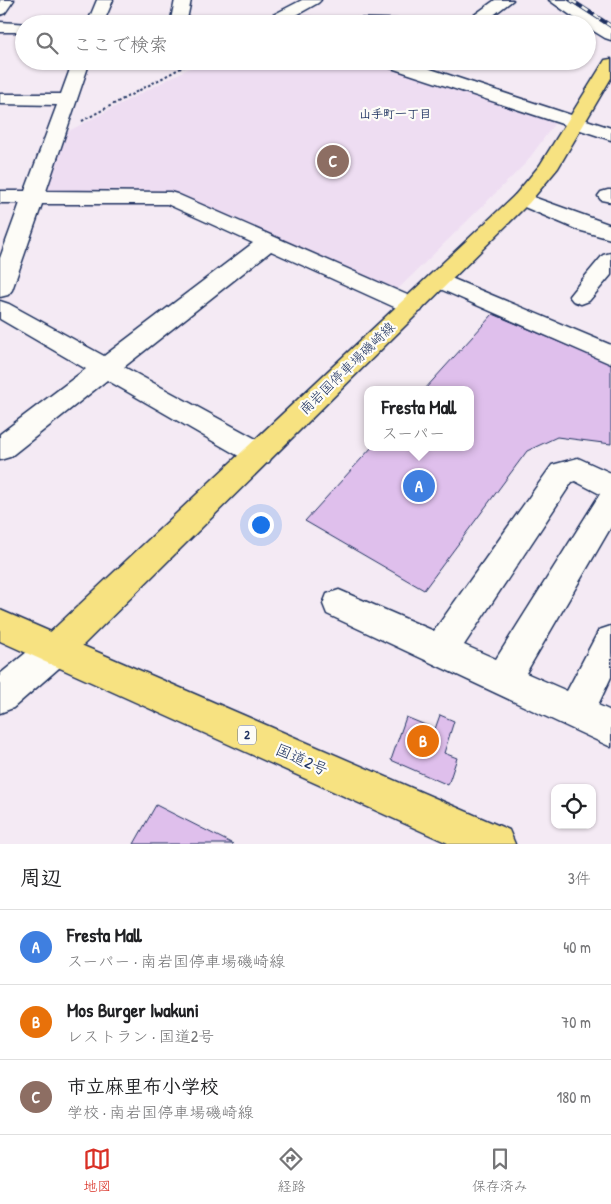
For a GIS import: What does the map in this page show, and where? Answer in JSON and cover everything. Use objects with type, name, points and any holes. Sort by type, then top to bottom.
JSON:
[{"type":"main road","name":"南岩国停車場磯崎線","points":[[55,650],[522,199],[540,180],[611,64]]},
{"type":"main road","name":"国道2号","points":[[0,625],[494,844]]},
{"type":"street","points":[[0,10],[6,0]]},
{"type":"street","points":[[99,15],[105,0]]},
{"type":"street","points":[[180,15],[183,0]]},
{"type":"street","points":[[285,15],[313,0]]},
{"type":"street","points":[[484,15],[505,0]]},
{"type":"street","points":[[557,0],[580,15]]},
{"type":"street","points":[[596,25],[611,35]]},
{"type":"street","points":[[0,27],[15,27]]},
{"type":"street","points":[[0,290],[79,70]]},
{"type":"street","points":[[427,70],[611,134]]},
{"type":"street","points":[[0,99],[69,100]]},
{"type":"street","points":[[0,197],[170,198],[412,306]]},
{"type":"street","points":[[522,199],[586,225],[611,232]]},
{"type":"street","points":[[0,449],[270,241]]},
{"type":"street","points":[[581,296],[611,260]]},
{"type":"street","points":[[439,280],[611,355]]},
{"type":"street","points":[[0,309],[259,454]]},
{"type":"street","points":[[440,651],[562,473],[578,469],[611,486]]},
{"type":"street","points":[[503,680],[611,500]]},
{"type":"street","points":[[339,604],[611,729]]},
{"type":"street","points":[[575,713],[611,641]]},
{"type":"street","points":[[0,696],[55,650]]},
{"type":"path","points":[[55,135],[177,70]]},
{"type":"shaded area","points":[[186,70],[402,70],[557,120],[526,163],[394,293],[171,194],[40,192],[61,135]]},
{"type":"building","points":[[493,314],[611,364],[611,444],[557,437],[527,451],[424,590],[305,521],[368,451],[474,451],[474,386],[428,386]]},
{"type":"building","points":[[440,715],[454,721],[444,753],[457,758],[448,785],[391,760],[406,717],[435,729]]},
{"type":"building","points":[[156,805],[233,844],[134,844]]},
{"type":"railway","points":[[571,0],[594,15]]},
{"type":"railway","points":[[596,16],[611,26]]},
{"type":"place","name":"市立麻里布小学校","points":[[333,161]]},
{"type":"place","name":"Fresta Mall","points":[[419,486]]},
{"type":"place","name":"Mos Burger Iwakuni","points":[[423,741]]},
{"type":"district","name":"山手町一丁目","points":[[395,114]]}]
